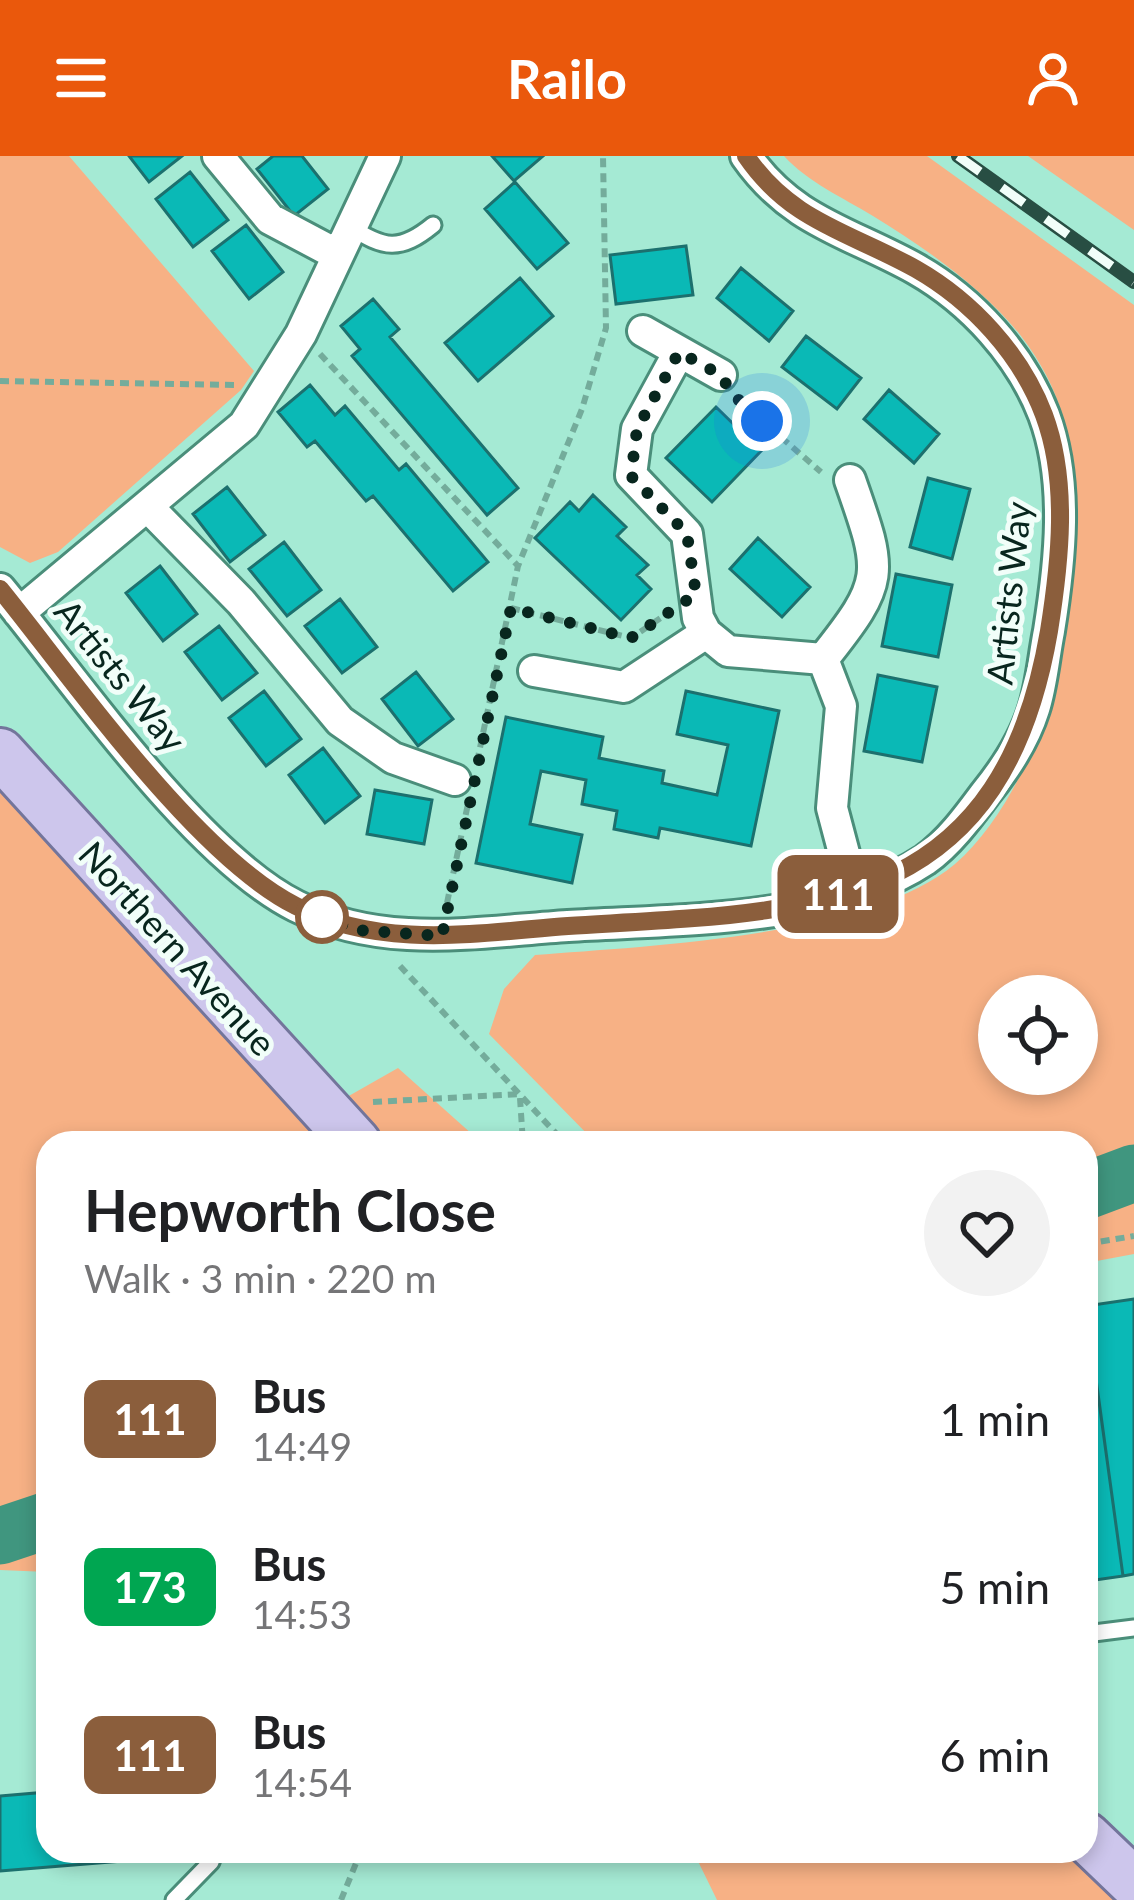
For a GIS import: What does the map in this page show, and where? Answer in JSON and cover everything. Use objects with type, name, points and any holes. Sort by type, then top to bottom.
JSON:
[{"type":"main road","name":"Northern Avenue","points":[[0,753],[356,1123]]},
{"type":"main road","points":[[1098,1830],[1134,1856]]},
{"type":"main road","points":[[1098,1848],[1134,1882]]},
{"type":"street","points":[[218,156],[270,219],[343,240]]},
{"type":"street","points":[[10,601],[148,507],[244,425],[301,334],[385,156]]},
{"type":"street","name":"Artists Way","points":[[10,601],[218,848],[293,905],[357,930],[442,936],[761,913],[854,890],[927,858],[961,826],[1018,748],[1035,706],[1053,603],[1059,494],[1055,456],[1028,380],[998,335],[920,271],[800,214],[767,186],[746,156]]},
{"type":"street","points":[[643,331],[721,375]]},
{"type":"street","points":[[679,352],[637,429],[631,476],[687,534],[706,633],[728,651],[823,659]]},
{"type":"street","points":[[823,659],[876,578],[876,559],[850,480]]},
{"type":"street","points":[[148,507],[241,602],[340,721],[393,758],[466,788]]},
{"type":"street","points":[[534,671],[624,687],[706,633]]},
{"type":"street","points":[[823,659],[841,706],[832,808],[854,890]]},
{"type":"lane","points":[[343,240],[392,248],[410,244],[433,225]]},
{"type":"lane","points":[[1098,1632],[1134,1628]]},
{"type":"lane","points":[[174,1900],[210,1863]]},
{"type":"path","points":[[442,936],[466,788],[518,566],[582,409],[606,328],[603,156]]},
{"type":"path","points":[[301,334],[518,566]]},
{"type":"path","points":[[721,375],[732,394],[824,473],[850,480]]},
{"type":"path","points":[[0,381],[270,386]]},
{"type":"path","points":[[511,608],[631,638],[696,594]]},
{"type":"path","points":[[357,930],[365,962],[401,966],[554,1131]]},
{"type":"path","points":[[356,1123],[520,1094]]},
{"type":"path","points":[[520,1094],[522,1131]]},
{"type":"path","points":[[1098,1242],[1134,1236]]},
{"type":"path","points":[[340,1900],[356,1863]]},
{"type":"shaded area","points":[[0,156],[69,156],[254,371],[241,390],[58,552],[30,563],[0,547]]},
{"type":"shaded area","points":[[784,156],[927,156],[1134,305],[1134,1254],[1098,1261],[1098,1131],[584,1131],[489,1034],[504,989],[535,955],[754,933],[869,908],[917,888],[955,864],[982,835],[1025,764],[1041,727],[1052,682],[1070,567],[1074,497],[1067,430],[1042,367],[1006,319],[952,270],[815,182]]},
{"type":"shaded area","points":[[1028,156],[1134,156],[1134,230]]},
{"type":"shaded area","points":[[0,791],[272,1085],[310,1118],[398,1068],[469,1131],[36,1131],[36,1572],[0,1570]]},
{"type":"shaded area","points":[[699,1863],[1078,1863],[1120,1900],[717,1900]]},
{"type":"building","points":[[129,156],[182,156],[149,182]]},
{"type":"building","points":[[273,156],[302,156],[328,189],[294,216],[257,169]]},
{"type":"building","points":[[492,156],[543,156],[514,181]]},
{"type":"building","points":[[190,172],[228,220],[193,247],[156,199]]},
{"type":"building","points":[[515,182],[568,243],[537,269],[485,209]]},
{"type":"building","points":[[246,225],[283,272],[249,299],[212,251]]},
{"type":"building","points":[[686,246],[693,295],[616,304],[610,255]]},
{"type":"building","points":[[741,268],[793,311],[769,341],[717,298]]},
{"type":"building","points":[[520,278],[553,316],[478,381],[445,343]]},
{"type":"building","points":[[373,299],[399,329],[390,337],[518,488],[487,515],[352,356],[360,349],[341,326]]},
{"type":"building","points":[[806,336],[861,378],[837,409],[782,367]]},
{"type":"building","points":[[310,385],[335,415],[345,406],[399,470],[406,464],[488,562],[453,591],[373,496],[366,501],[315,441],[307,447],[278,412]]},
{"type":"building","points":[[889,390],[939,434],[914,463],[864,419]]},
{"type":"building","points":[[716,407],[761,451],[712,502],[666,458]]},
{"type":"building","points":[[928,478],[970,489],[952,559],[910,547]]},
{"type":"building","points":[[227,487],[265,535],[230,562],[193,514]]},
{"type":"building","points":[[593,495],[626,527],[617,536],[648,565],[637,575],[651,589],[621,620],[535,538],[570,502],[579,511]]},
{"type":"building","points":[[758,538],[810,587],[782,617],[730,569]]},
{"type":"building","points":[[284,542],[321,590],[287,616],[249,569]]},
{"type":"building","points":[[160,566],[197,614],[163,641],[126,593]]},
{"type":"building","points":[[896,574],[952,585],[938,657],[882,646]]},
{"type":"building","points":[[340,599],[377,647],[342,673],[305,626]]},
{"type":"building","points":[[219,626],[257,673],[222,700],[185,652]]},
{"type":"building","points":[[416,672],[453,719],[418,746],[382,699]]},
{"type":"building","points":[[878,675],[937,687],[922,762],[864,751]]},
{"type":"building","points":[[264,691],[301,739],[266,766],[229,718]]},
{"type":"building","points":[[686,691],[779,711],[751,846],[660,828],[658,838],[614,829],[617,811],[582,804],[586,780],[541,771],[530,824],[582,835],[572,883],[476,863],[506,717],[603,737],[599,758],[664,771],[662,783],[717,795],[728,745],[677,734]]},
{"type":"building","points":[[323,748],[360,796],[325,823],[289,775]]},
{"type":"building","points":[[375,790],[432,800],[424,844],[367,834]]},
{"type":"building","points":[[1134,1299],[1134,1574],[1123,1576],[1098,1394],[1098,1304]]},
{"type":"building","points":[[1098,1394],[1123,1576],[1098,1580]]},
{"type":"building","points":[[36,1793],[36,1863],[97,1863],[0,1871],[0,1796]]},
{"type":"waterway","points":[[1098,1186],[1134,1173]]},
{"type":"waterway","points":[[0,1536],[36,1524]]},
{"type":"railway","points":[[958,156],[1134,282]]},
{"type":"bus line","name":"111","points":[[0,589],[218,848],[293,905],[357,930],[442,936],[761,913],[891,878],[927,858],[961,826],[992,786],[1018,748],[1035,706],[1053,603],[1058,532],[1055,456],[1045,417],[1028,380],[998,335],[955,296],[920,271],[800,214],[767,186],[746,156]]},
{"type":"route","points":[[322,917],[318,916],[357,930],[442,936],[511,608],[631,638],[696,594],[687,534],[638,489],[631,476],[637,429],[679,352],[721,375],[732,394],[762,421]]}]
